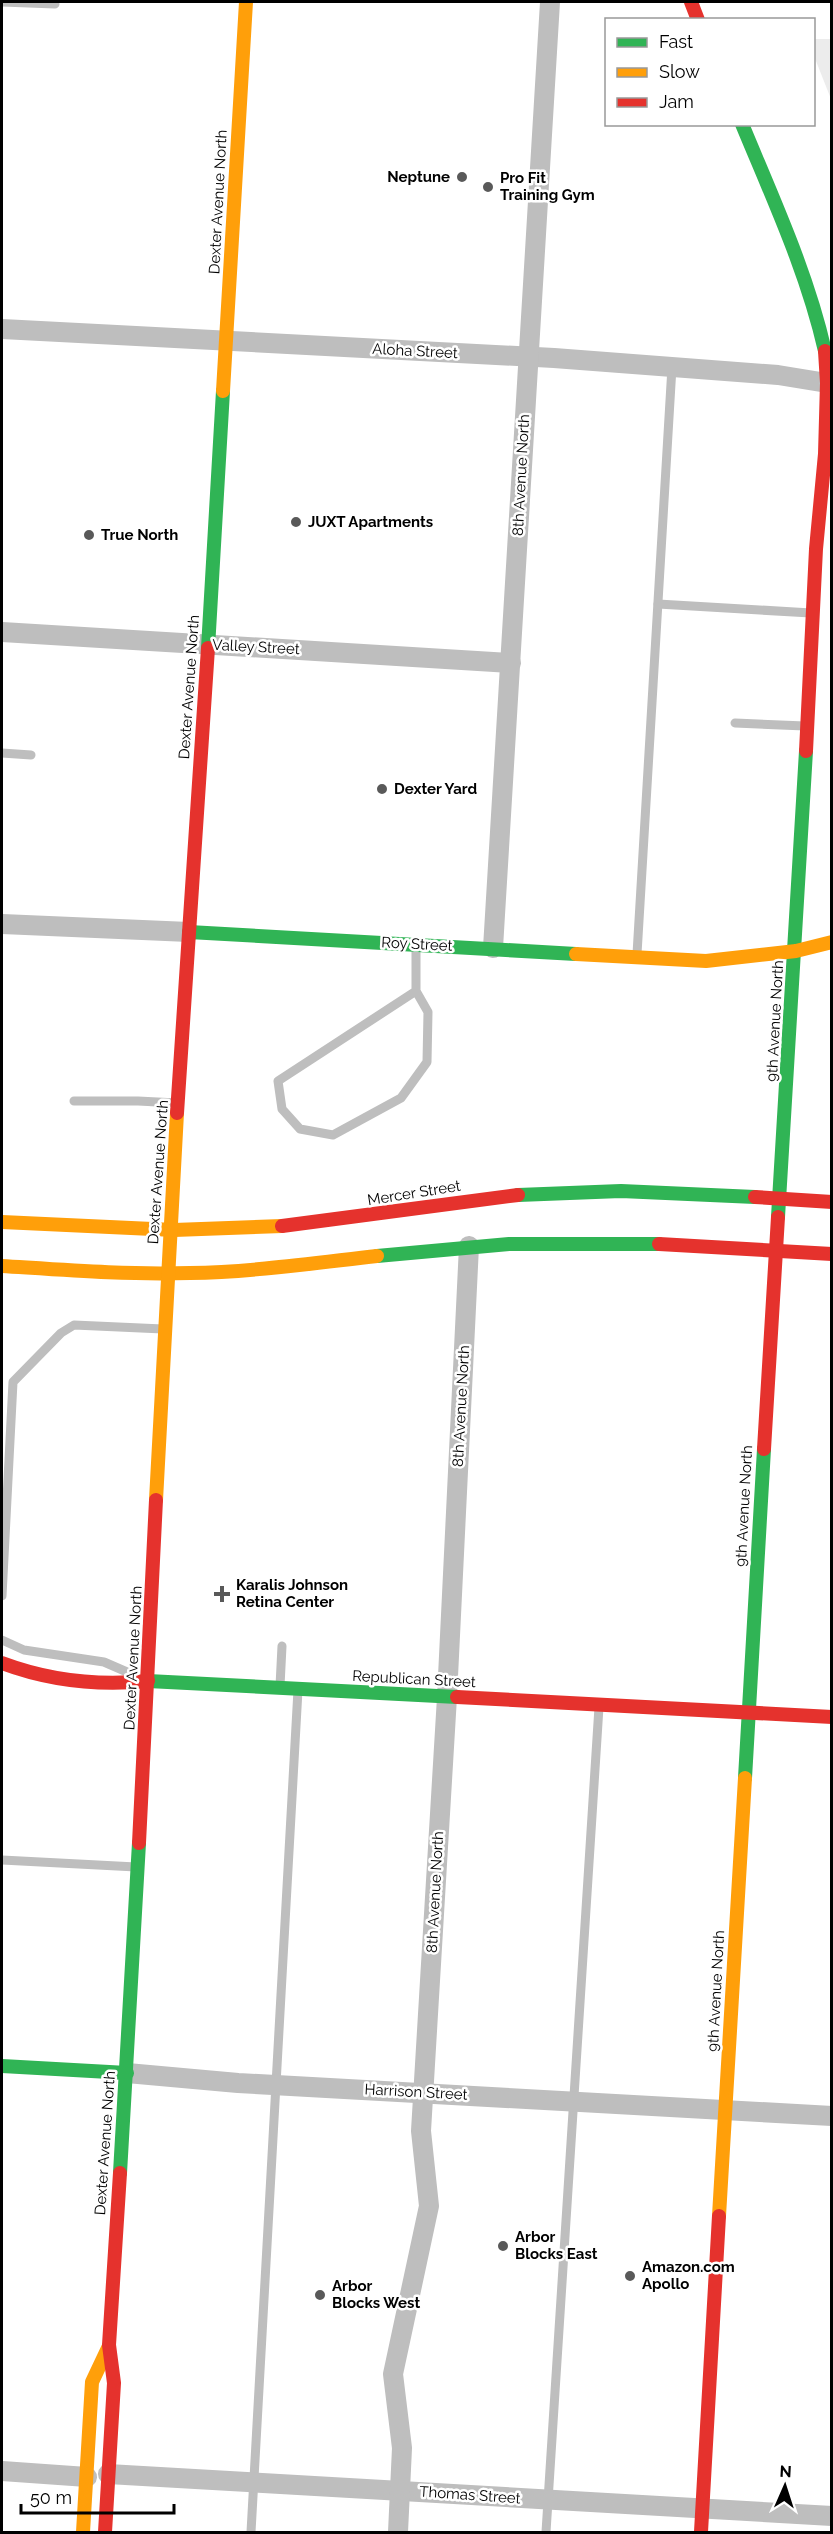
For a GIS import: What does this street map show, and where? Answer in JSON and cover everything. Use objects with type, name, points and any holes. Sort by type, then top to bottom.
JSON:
[{"type":"main road","name":"Dexter Avenue North","points":[[105,2532],[114,2383],[109,2345],[127,2073],[171,1230],[246,2]]},
{"type":"main road","points":[[691,2],[697,18]]},
{"type":"main road","name":"9th Avenue North","points":[[701,2532],[776,1251],[796,951],[813,613],[826,516],[827,483],[826,355],[812,297],[743,126]]},
{"type":"main road","name":"Roy Street","points":[[189,932],[706,961],[796,951],[831,942]]},
{"type":"main road","name":"Mercer Street","points":[[2,1222],[220,1230],[332,1221],[550,1192],[621,1191],[831,1202]]},
{"type":"main road","points":[[2,1266],[169,1273],[287,1267],[469,1246],[544,1242],[831,1254]]},
{"type":"main road","points":[[2,1663],[36,1675],[76,1683],[117,1685],[148,1682]]},
{"type":"main road","name":"Republican Street","points":[[148,1682],[831,1717]]},
{"type":"main road","name":"Harrison Street","points":[[2,2066],[127,2073]]},
{"type":"main road","name":"Dexter Avenue North","points":[[83,2532],[92,2382],[109,2345]]},
{"type":"street","name":"8th Avenue North","points":[[493,948],[550,2]]},
{"type":"street","name":"Aloha Street","points":[[3,329],[528,357],[778,375],[827,383]]},
{"type":"street","name":"Valley Street","points":[[2,632],[511,663]]},
{"type":"street","name":"Roy Street","points":[[2,924],[189,932]]},
{"type":"street","name":"8th Avenue North","points":[[398,2532],[402,2448],[393,2374],[429,2206],[421,2131],[447,1697],[469,1246]]},
{"type":"street","name":"Harrison Street","points":[[127,2073],[278,2085],[831,2116]]},
{"type":"street","points":[[2,2472],[87,2477]]},
{"type":"street","name":"Thomas Street","points":[[108,2474],[831,2517]]},
{"type":"lane","points":[[2,2],[55,4]]},
{"type":"lane","points":[[637,958],[672,367]]},
{"type":"lane","points":[[658,604],[813,613]]},
{"type":"lane","points":[[735,723],[807,726]]},
{"type":"lane","points":[[2,753],[31,755]]},
{"type":"lane","points":[[416,944],[416,991],[428,1012],[427,1062],[401,1098],[333,1135],[300,1130],[282,1109],[278,1081],[416,991]]},
{"type":"lane","points":[[74,1101],[138,1101],[179,1104]]},
{"type":"lane","points":[[2,1596],[13,1382],[61,1333],[74,1325],[166,1329]]},
{"type":"lane","name":"Republican Street","points":[[2,1640],[10,1646],[39,1654],[104,1662],[148,1682]]},
{"type":"lane","points":[[280,1688],[282,1646]]},
{"type":"lane","points":[[251,2532],[278,2085],[298,1689]]},
{"type":"lane","points":[[546,2532],[600,1705]]},
{"type":"lane","points":[[2,1860],[138,1867]]},
{"type":"shaded area","points":[[815,39],[831,39],[831,99],[815,59]]},
{"type":"traffic: fast","points":[[743,126],[799,264],[825,351]]},
{"type":"traffic: fast","points":[[208,648],[223,391]]},
{"type":"traffic: fast","points":[[778,1217],[806,751]]},
{"type":"traffic: fast","points":[[189,932],[576,954]]},
{"type":"traffic: fast","points":[[518,1195],[621,1191],[755,1197]]},
{"type":"traffic: fast","points":[[377,1256],[509,1244],[659,1244]]},
{"type":"traffic: fast","points":[[745,1778],[764,1449]]},
{"type":"traffic: fast","points":[[148,1681],[457,1697]]},
{"type":"traffic: fast","points":[[120,2173],[139,1843]]},
{"type":"traffic: fast","points":[[2,2066],[127,2073]]},
{"type":"traffic: slow","points":[[223,391],[246,2]]},
{"type":"traffic: slow","points":[[576,954],[706,961],[796,951],[832,942]]},
{"type":"traffic: slow","points":[[156,1500],[177,1113]]},
{"type":"traffic: slow","points":[[2,1222],[174,1230],[282,1226]]},
{"type":"traffic: slow","points":[[2,1266],[119,1273],[190,1273],[261,1269],[377,1256]]},
{"type":"traffic: slow","points":[[719,2216],[745,1778]]},
{"type":"traffic: slow","points":[[83,2532],[92,2382],[109,2346]]},
{"type":"traffic: jam","points":[[691,2],[697,18]]},
{"type":"traffic: jam","points":[[806,751],[816,549],[825,454],[827,383],[825,351]]},
{"type":"traffic: jam","points":[[177,1113],[208,648]]},
{"type":"traffic: jam","points":[[282,1226],[518,1195]]},
{"type":"traffic: jam","points":[[755,1197],[832,1202]]},
{"type":"traffic: jam","points":[[764,1449],[778,1217]]},
{"type":"traffic: jam","points":[[659,1244],[832,1254]]},
{"type":"traffic: jam","points":[[139,1843],[156,1500]]},
{"type":"traffic: jam","points":[[2,1663],[38,1674],[74,1681],[110,1683],[148,1681]]},
{"type":"traffic: jam","points":[[457,1697],[832,1717]]},
{"type":"traffic: jam","points":[[105,2532],[114,2383],[109,2345],[120,2173]]},
{"type":"traffic: jam","points":[[701,2532],[719,2216]]},
{"type":"place","name":"Neptune","points":[[462,177]]},
{"type":"place","name":"Pro Fit Training Gym","points":[[488,187]]},
{"type":"place","name":"JUXT Apartments","points":[[296,522]]},
{"type":"place","name":"True North","points":[[89,535]]},
{"type":"place","name":"Dexter Yard","points":[[382,789]]},
{"type":"place","name":"Karalis Johnson Retina Center","points":[[222,1594]]},
{"type":"place","name":"Arbor Blocks East","points":[[503,2246]]},
{"type":"place","name":"Amazon.com Apollo","points":[[630,2276]]},
{"type":"place","name":"Arbor Blocks West","points":[[320,2295]]}]
